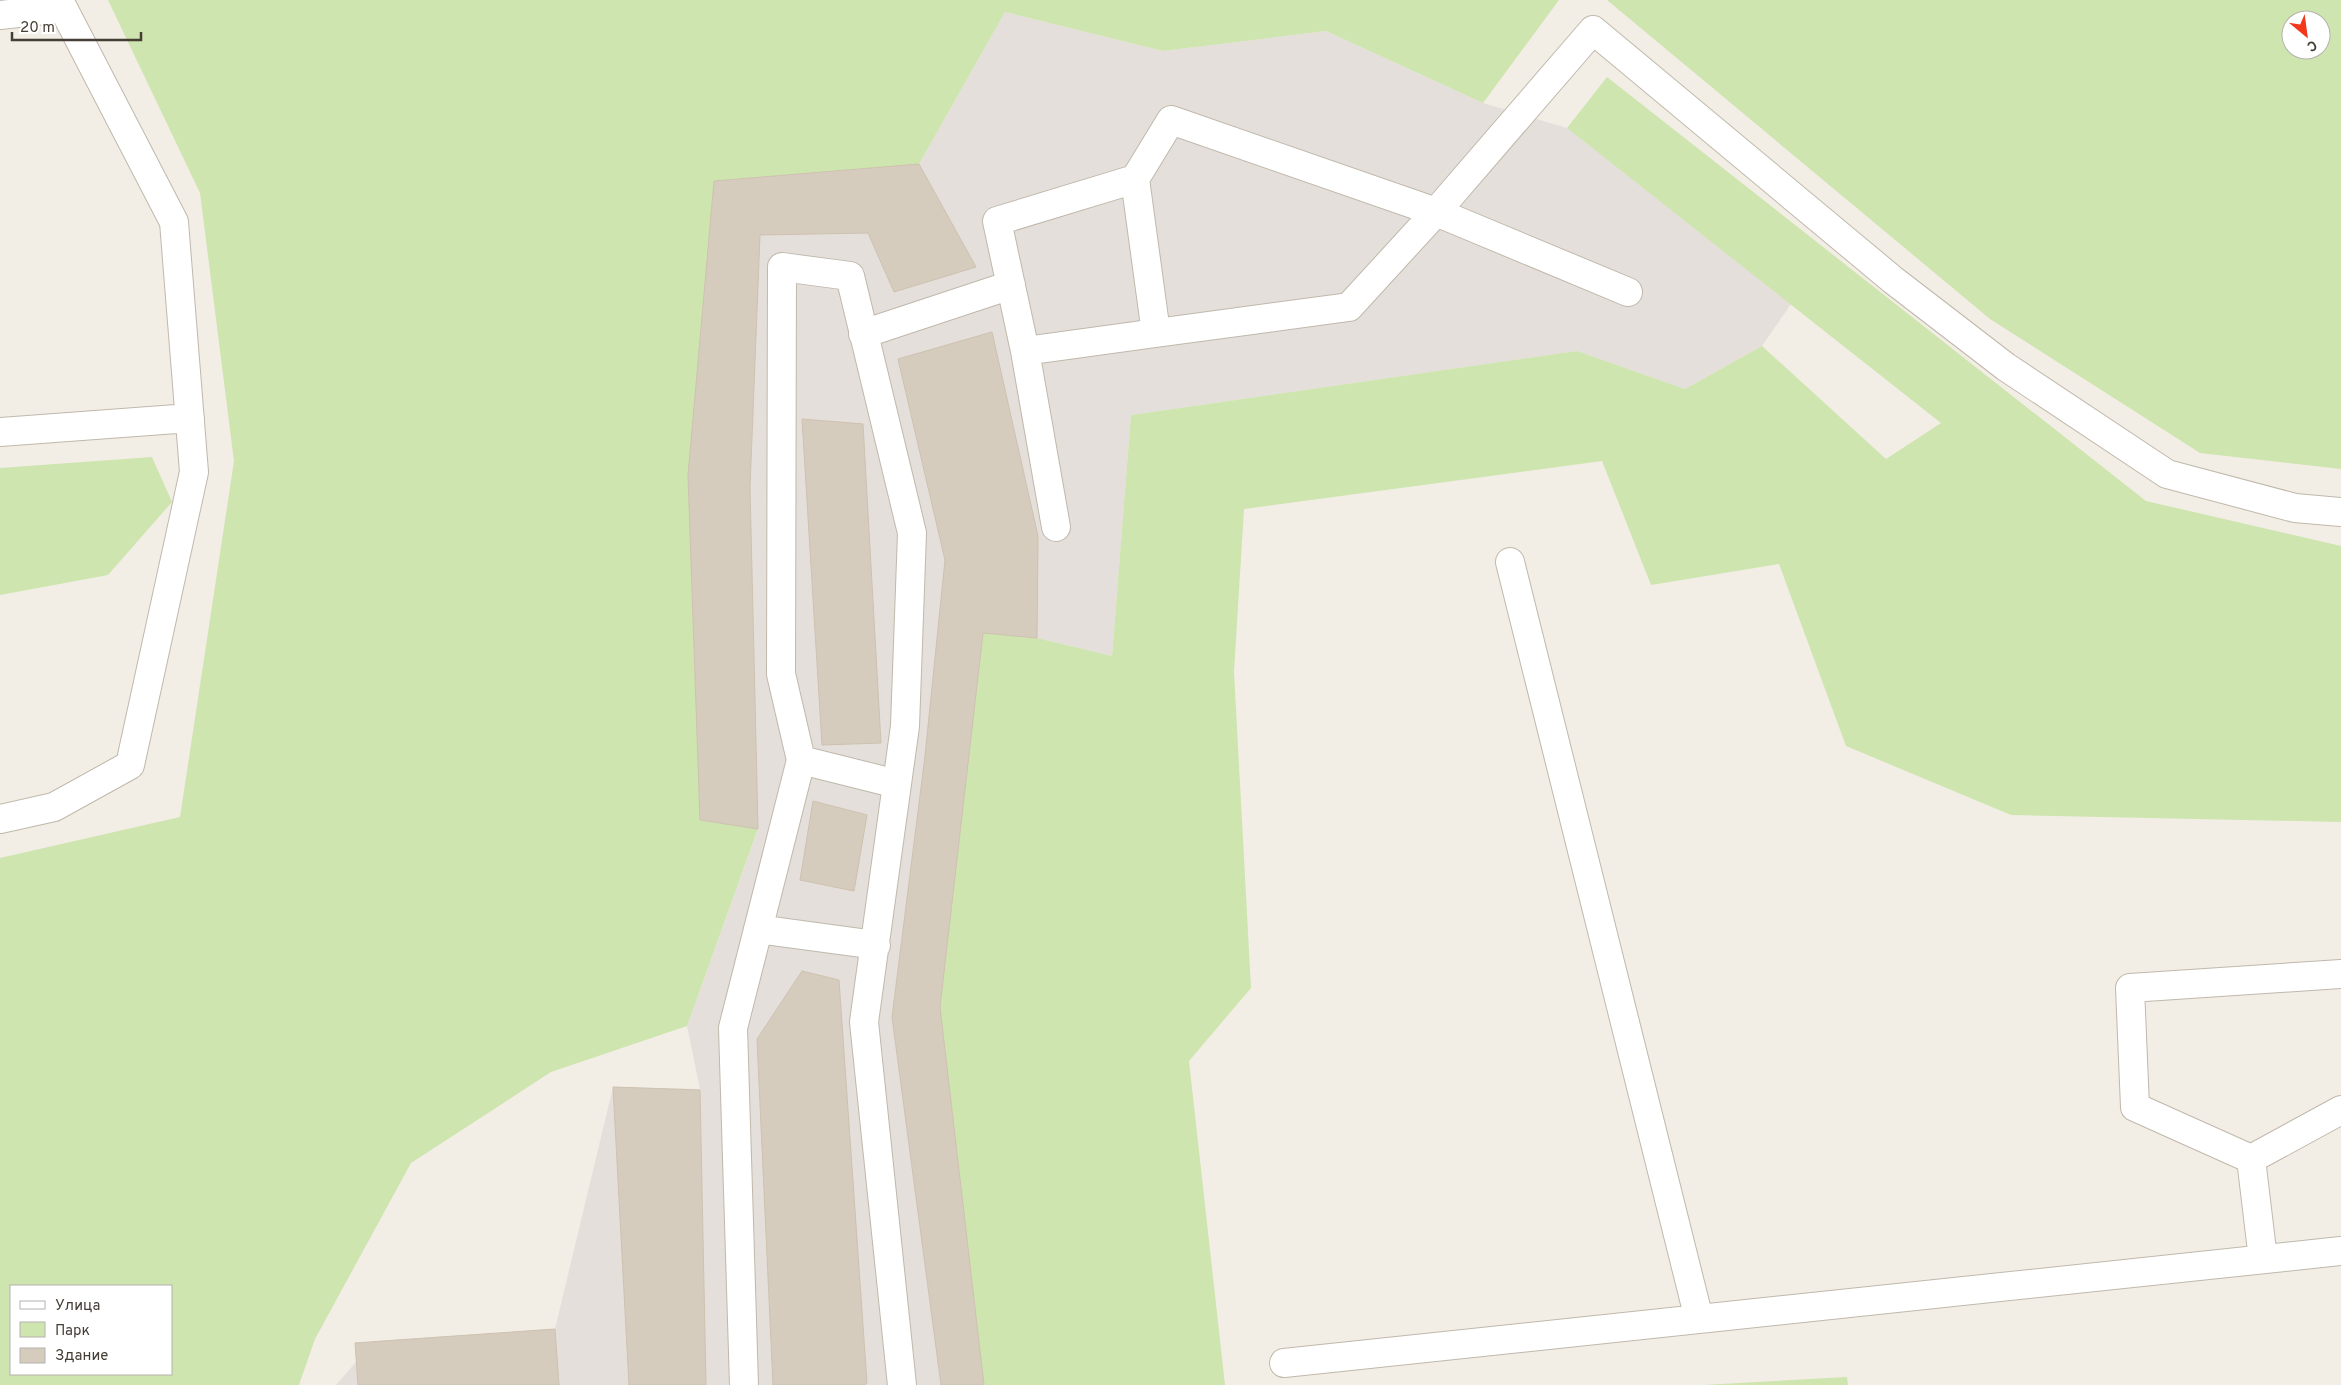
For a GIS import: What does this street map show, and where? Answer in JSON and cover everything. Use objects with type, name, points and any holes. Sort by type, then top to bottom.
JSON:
[{"type":"lane","points":[[0,15],[63,8],[174,222],[194,472],[130,765],[54,807],[0,819]]},
{"type":"lane","points":[[1025,351],[1349,307],[1436,212],[1593,30],[1893,280],[2006,367],[2167,474],[2295,508],[2341,512]]},
{"type":"lane","points":[[1156,333],[1135,179],[1171,120],[1436,212],[1628,292]]},
{"type":"lane","points":[[1056,527],[1025,351],[997,221],[1135,179]]},
{"type":"lane","points":[[744,1385],[733,1028],[801,760],[781,674],[782,267],[850,276],[912,533],[904,726],[876,945],[864,1022],[902,1385]]},
{"type":"lane","points":[[863,334],[1011,285]]},
{"type":"lane","points":[[0,432],[190,418]]},
{"type":"lane","points":[[1510,562],[1699,1319]]},
{"type":"lane","points":[[801,760],[897,784]]},
{"type":"lane","points":[[758,929],[876,945]]},
{"type":"lane","points":[[2251,1158],[2135,1107],[2130,988],[2341,974]]},
{"type":"lane","points":[[2251,1158],[2341,1110]]},
{"type":"lane","points":[[2251,1158],[2263,1259]]},
{"type":"lane","points":[[1284,1363],[2341,1251]]},
{"type":"shaded area","points":[[1005,12],[1163,51],[1326,31],[1483,103],[1567,128],[1791,304],[1762,346],[1685,389],[1577,351],[1131,415],[1112,656],[1037,638],[940,1007],[984,1385],[336,1385],[374,1341],[555,1329],[613,1087],[700,1089],[687,1026],[758,830],[700,820],[688,475],[714,181],[919,164]]},
{"type":"green space","points":[[108,0],[1559,0],[1483,103],[1326,31],[1163,51],[1005,12],[919,164],[714,181],[688,475],[700,820],[758,829],[687,1026],[551,1072],[411,1163],[315,1339],[299,1385],[0,1385],[0,858],[180,817],[234,461],[200,193]]},
{"type":"green space","points":[[1607,0],[2341,0],[2341,469],[2200,453],[1990,319]]},
{"type":"green space","points":[[1607,77],[2146,501],[2341,546],[2341,822],[2011,815],[1846,746],[1779,564],[1651,585],[1602,461],[1244,509],[1234,672],[1251,988],[1189,1061],[1225,1385],[984,1385],[940,1007],[983,633],[1037,638],[1112,656],[1131,415],[1577,351],[1685,389],[1762,346],[1886,459],[1941,423],[1567,128]]},
{"type":"green space","points":[[152,457],[172,502],[108,575],[0,595],[0,468]]},
{"type":"green space","points":[[1847,1377],[1848,1385],[1703,1385]]},
{"type":"building","points":[[919,164],[976,267],[894,292],[868,233],[760,235],[750,487],[758,829],[700,820],[688,475],[714,181]]},
{"type":"building","points":[[992,332],[1038,536],[1037,638],[983,633],[940,1007],[984,1385],[941,1385],[892,1017],[925,756],[945,560],[898,359]]},
{"type":"building","points":[[802,419],[863,424],[881,743],[822,745]]},
{"type":"building","points":[[813,801],[867,815],[854,891],[800,880]]},
{"type":"building","points":[[802,971],[839,980],[867,1383],[865,1385],[773,1385],[757,1039]]},
{"type":"building","points":[[613,1087],[700,1090],[706,1385],[629,1385]]},
{"type":"building","points":[[555,1329],[559,1385],[358,1385],[355,1343]]}]
